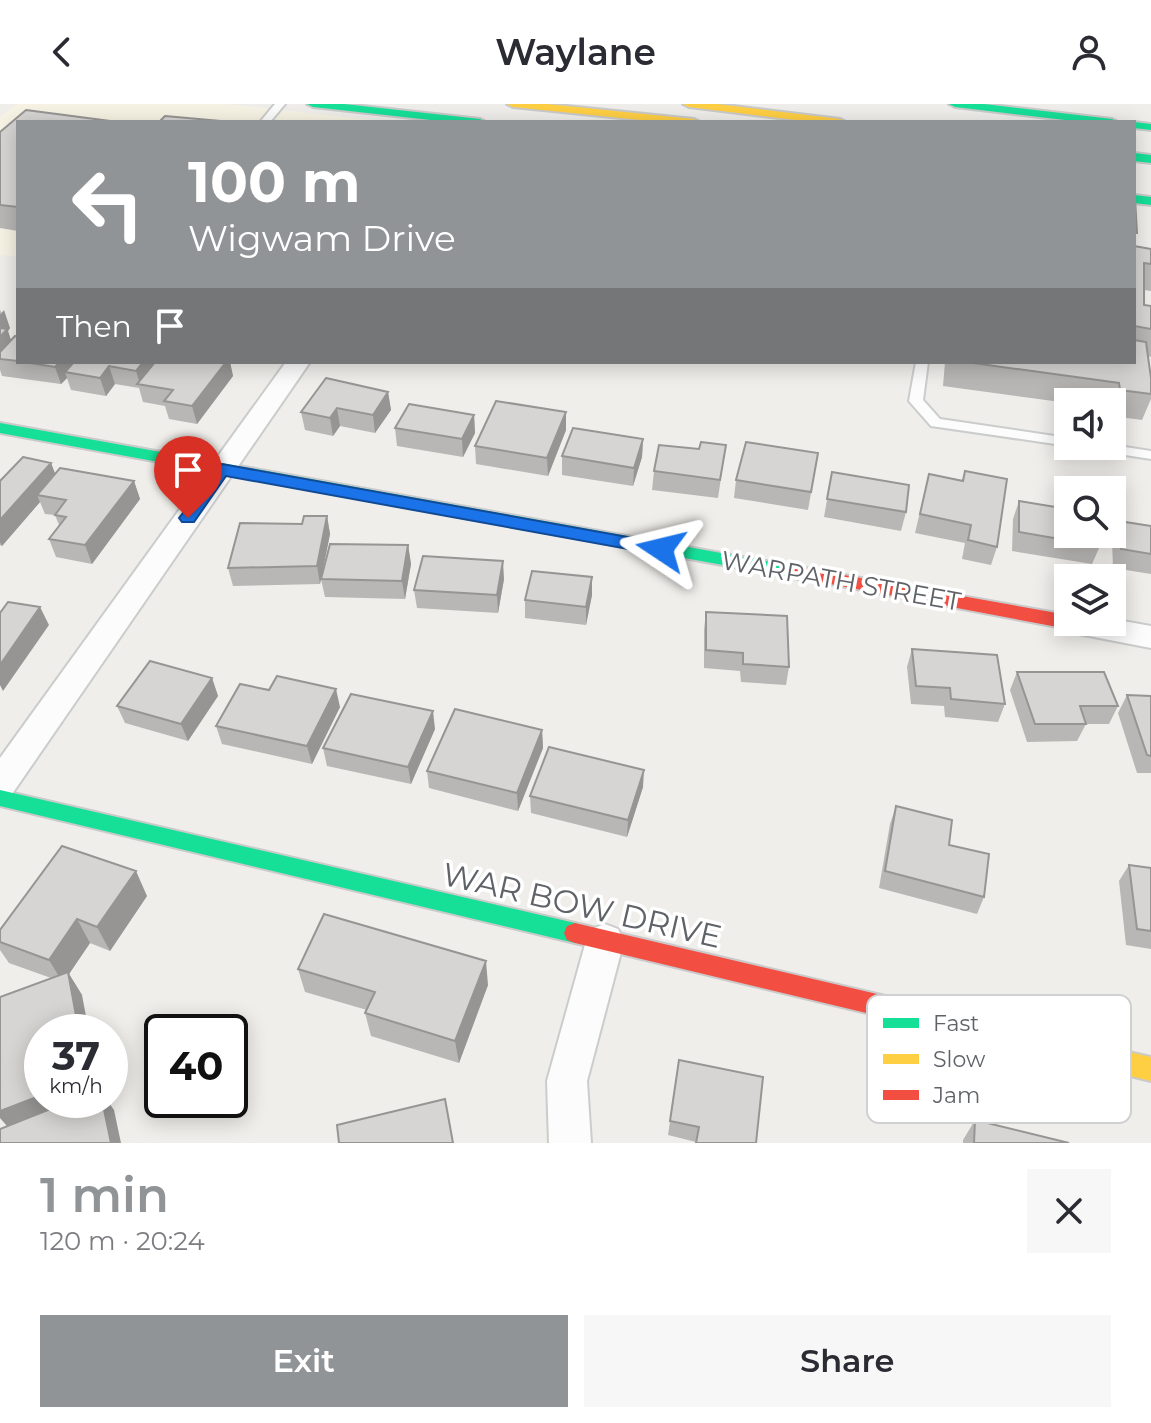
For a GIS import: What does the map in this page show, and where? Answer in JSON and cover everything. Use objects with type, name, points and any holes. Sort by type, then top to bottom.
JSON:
[{"type":"main road","points":[[313,104],[453,120]]},
{"type":"main road","points":[[513,104],[674,120]]},
{"type":"main road","points":[[689,104],[823,120]]},
{"type":"main road","points":[[955,104],[1095,120]]},
{"type":"main road","name":"WARPATH STREET","points":[[0,428],[1054,619]]},
{"type":"main road","name":"WAR BOW DRIVE","points":[[0,798],[867,1002]]},
{"type":"main road","name":"WAR BOW DRIVE","points":[[1131,1064],[1151,1069]]},
{"type":"street","points":[[0,784],[297,364]]},
{"type":"street","name":"WARPATH STREET","points":[[1126,632],[1151,637]]},
{"type":"street","points":[[570,1143],[567,1081],[605,941]]},
{"type":"lane","points":[[267,120],[280,104]]},
{"type":"lane","points":[[922,364],[916,401],[936,423],[1054,440]]},
{"type":"lane","points":[[1126,451],[1151,455]]},
{"type":"shaded area","points":[[17,104],[226,104],[372,120],[16,120],[16,257],[0,255],[0,117]]},
{"type":"building","points":[[26,110],[103,120],[16,120],[16,207],[0,205],[0,132]]},
{"type":"building","points":[[165,116],[210,120],[161,120]]},
{"type":"building","points":[[1136,246],[1151,249],[1151,264],[1144,263],[1144,305],[1151,306],[1151,329],[1136,326]]},
{"type":"building","points":[[16,336],[16,361],[0,359],[0,352]]},
{"type":"building","points":[[1136,340],[1146,342],[1151,394],[1120,388],[1119,383],[981,364],[1136,364]]},
{"type":"building","points":[[72,364],[141,364],[136,371],[109,366],[100,378],[65,372]]},
{"type":"building","points":[[153,364],[224,364],[192,406],[164,401],[173,390],[137,384]]},
{"type":"building","points":[[326,378],[388,392],[373,415],[337,408],[330,418],[301,412]]},
{"type":"building","points":[[496,401],[566,412],[547,458],[475,446]]},
{"type":"building","points":[[409,404],[474,415],[462,439],[395,428]]},
{"type":"building","points":[[573,428],[643,439],[634,468],[562,456]]},
{"type":"building","points":[[701,442],[726,445],[720,480],[654,471],[659,445],[699,449]]},
{"type":"building","points":[[746,442],[818,453],[811,492],[736,480]]},
{"type":"building","points":[[23,457],[51,463],[0,520],[0,481]]},
{"type":"building","points":[[60,468],[134,481],[85,545],[49,539],[66,517],[55,515],[66,500],[37,495]]},
{"type":"building","points":[[965,471],[1007,479],[997,547],[968,540],[971,525],[920,514],[929,474],[963,481]]},
{"type":"building","points":[[832,472],[909,485],[906,512],[827,499]]},
{"type":"building","points":[[1019,501],[1054,507],[1054,538],[1019,532]]},
{"type":"building","points":[[304,516],[327,516],[317,566],[228,568],[240,523],[302,524]]},
{"type":"building","points":[[1126,522],[1151,526],[1151,554],[1121,549],[1126,548]]},
{"type":"building","points":[[330,544],[408,545],[402,581],[321,579]]},
{"type":"building","points":[[423,556],[503,561],[497,595],[414,590]]},
{"type":"building","points":[[532,571],[592,577],[586,607],[525,600]]},
{"type":"building","points":[[8,602],[40,607],[0,665],[0,613]]},
{"type":"building","points":[[706,612],[787,616],[789,667],[743,664],[743,653],[706,650]]},
{"type":"building","points":[[912,649],[997,655],[1005,704],[951,699],[950,688],[916,686]]},
{"type":"building","points":[[150,661],[212,678],[181,724],[117,706]]},
{"type":"building","points":[[1017,672],[1104,672],[1118,706],[1080,706],[1086,724],[1035,724]]},
{"type":"building","points":[[277,676],[336,689],[307,746],[216,726],[240,684],[269,690]]},
{"type":"building","points":[[351,694],[433,711],[408,767],[323,748]]},
{"type":"building","points":[[1127,695],[1151,696],[1151,756],[1147,755]]},
{"type":"building","points":[[455,709],[542,730],[517,793],[427,771]]},
{"type":"building","points":[[549,747],[644,770],[628,820],[530,796]]},
{"type":"building","points":[[896,806],[952,820],[949,845],[989,854],[984,897],[885,871]]},
{"type":"building","points":[[62,846],[136,871],[97,927],[77,919],[49,960],[0,942],[0,930]]},
{"type":"building","points":[[1129,865],[1151,868],[1151,931],[1137,929]]},
{"type":"building","points":[[324,914],[486,961],[455,1041],[365,1013],[375,992],[298,969]]},
{"type":"building","points":[[68,972],[76,1014],[24,1014],[24,1102],[0,1111],[0,997]]},
{"type":"building","points":[[679,1060],[763,1077],[756,1143],[696,1143],[699,1127],[670,1121]]},
{"type":"building","points":[[445,1099],[453,1143],[339,1143],[337,1125]]},
{"type":"building","points":[[28,1118],[106,1118],[111,1143],[0,1143],[0,1129]]},
{"type":"building","points":[[975,1123],[987,1123],[1069,1143],[974,1143]]},
{"type":"traffic: fast","points":[[313,104],[461,120]]},
{"type":"traffic: fast","points":[[955,104],[1095,120]]},
{"type":"traffic: fast","points":[[1136,125],[1151,127]]},
{"type":"traffic: fast","points":[[1136,157],[1151,159]]},
{"type":"traffic: fast","points":[[1136,199],[1151,201]]},
{"type":"traffic: fast","points":[[0,428],[799,573]]},
{"type":"traffic: fast","points":[[0,798],[575,933]]},
{"type":"traffic: slow","points":[[513,104],[674,120]]},
{"type":"traffic: slow","points":[[689,104],[823,120]]},
{"type":"traffic: slow","points":[[1131,1064],[1151,1069]]},
{"type":"traffic: jam","points":[[799,573],[1054,619]]},
{"type":"traffic: jam","points":[[575,933],[867,1002]]},
{"type":"route","points":[[188,518],[222,470],[661,549]]}]
